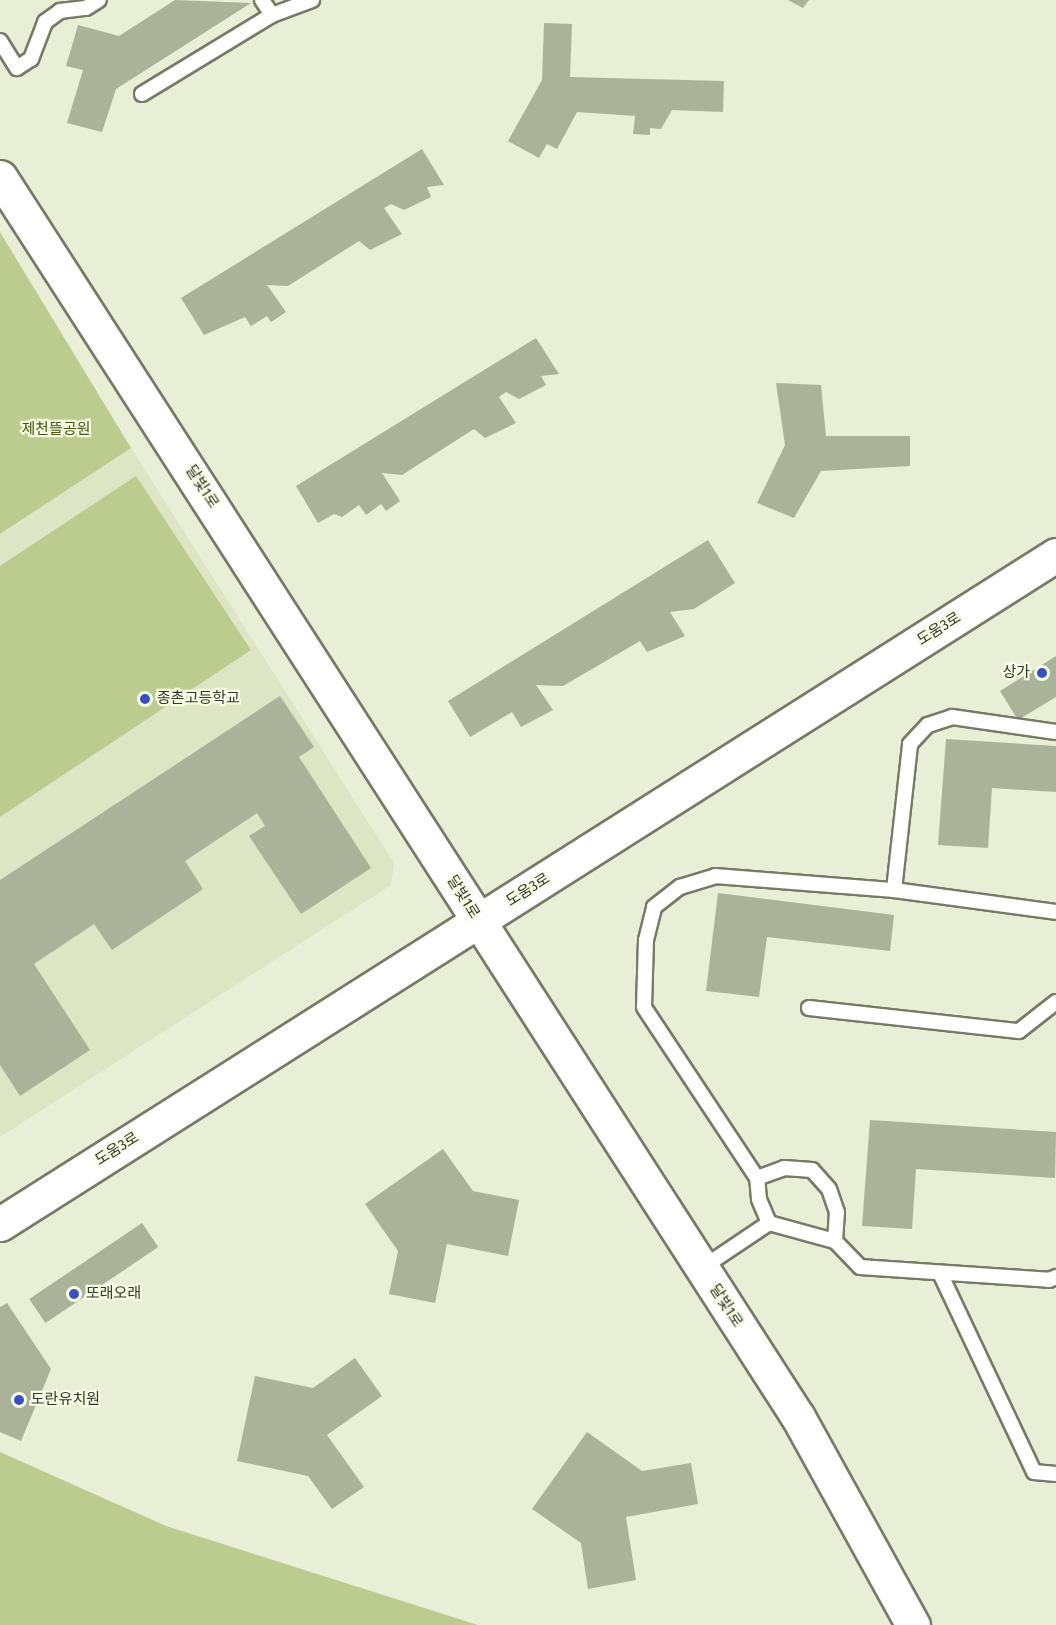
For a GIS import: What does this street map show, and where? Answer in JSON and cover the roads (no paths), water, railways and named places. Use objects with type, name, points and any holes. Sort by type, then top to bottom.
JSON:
[{"type":"street","name":"달빛1로","points":[[0,177],[798,1417],[913,1625]]},
{"type":"street","name":"도움3로","points":[[0,1224],[1056,555]]},
{"type":"lane","points":[[0,41],[17,68],[31,58],[45,22],[60,11],[86,8],[99,0]]},
{"type":"lane","points":[[262,0],[272,15]]},
{"type":"lane","points":[[142,94],[272,15],[312,0]]},
{"type":"lane","points":[[894,891],[910,744],[928,725],[952,717],[1056,732]]},
{"type":"lane","points":[[769,1223],[759,1199],[758,1178],[644,1007],[646,940],[654,907],[680,887],[715,876],[894,891],[1056,912]]},
{"type":"lane","points":[[809,1008],[1019,1031],[1056,1002]]},
{"type":"lane","points":[[758,1178],[784,1168],[812,1170],[830,1189],[837,1212],[835,1241]]},
{"type":"lane","points":[[702,1268],[769,1223],[835,1241],[860,1267],[940,1273],[1056,1277]]},
{"type":"lane","points":[[940,1273],[1034,1472],[1056,1474]]},
{"type":"place","name":"상가","points":[[1042,673]]},
{"type":"place","name":"종촌고등학교","points":[[145,699]]},
{"type":"place","name":"또래오래","points":[[74,1294]]},
{"type":"place","name":"도란유치원","points":[[19,1400]]},
{"type":"park label","name":"제천뜰공원","points":[[56,430]]}]
